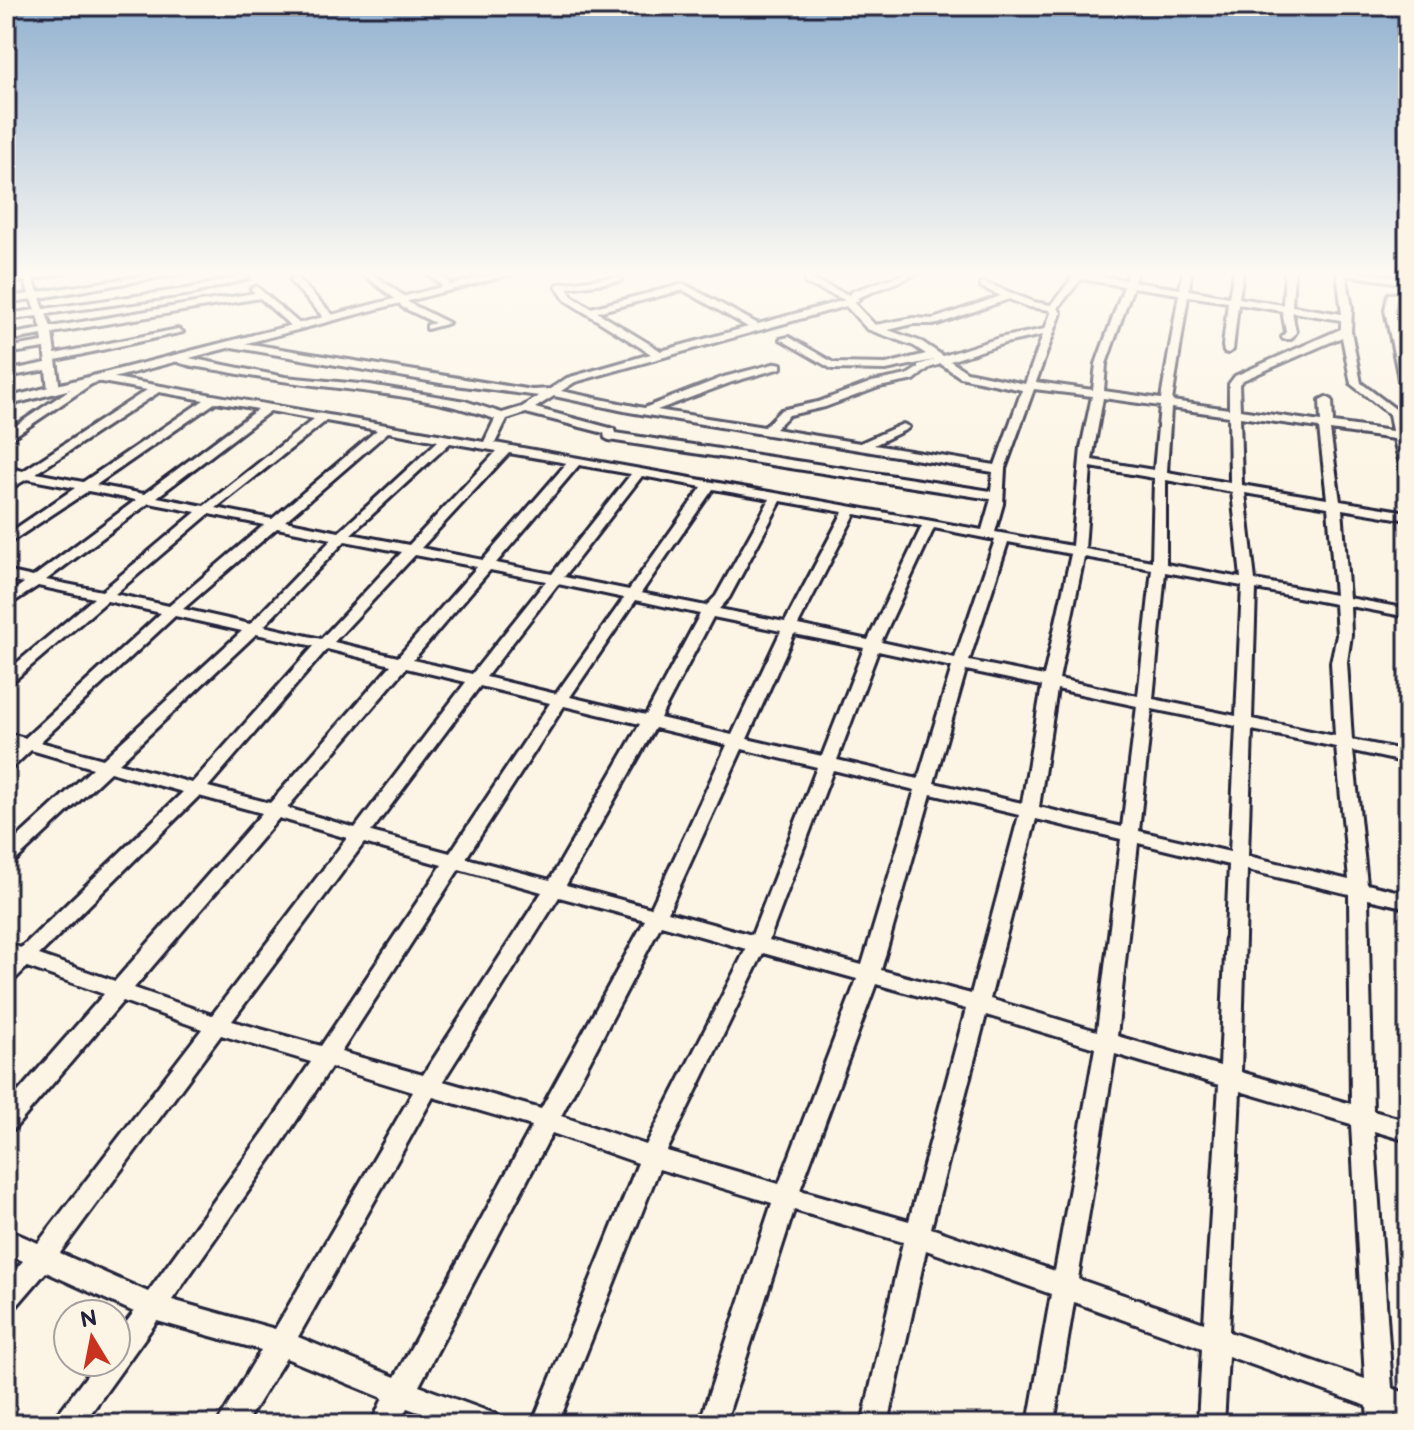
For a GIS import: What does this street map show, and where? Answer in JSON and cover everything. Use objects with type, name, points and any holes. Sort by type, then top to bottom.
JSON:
[{"type":"main road","points":[[6,402],[251,339]]},
{"type":"street","points":[[48,339],[54,390]]},
{"type":"street","points":[[6,374],[149,339]]},
{"type":"street","points":[[183,339],[193,354]]},
{"type":"street","points":[[634,339],[658,354]]},
{"type":"street","points":[[174,358],[285,380],[370,388],[465,404],[502,417],[526,409],[571,380],[713,339]]},
{"type":"street","points":[[785,339],[832,366],[886,367],[1009,339]]},
{"type":"street","points":[[906,339],[970,378],[1404,436]]},
{"type":"street","points":[[712,1424],[786,1197],[869,975],[927,786],[994,538],[999,469],[1047,339]]},
{"type":"street","points":[[875,1424],[917,1235],[1029,812],[1050,685],[1078,554],[1087,448],[1101,364],[1111,339]]},
{"type":"street","points":[[1041,1424],[1067,1288],[1106,1044],[1145,703],[1158,567],[1166,403],[1176,339]]},
{"type":"street","points":[[1227,339],[1228,350]]},
{"type":"street","points":[[1211,1424],[1230,1081],[1249,585],[1237,489],[1234,384],[1239,378],[1328,339]]},
{"type":"street","points":[[1347,339],[1356,384],[1394,413],[1404,436],[1408,473]]},
{"type":"street","points":[[1399,339],[1408,394]]},
{"type":"street","points":[[6,351],[48,344]]},
{"type":"street","points":[[232,344],[440,380],[532,393],[550,392],[644,411],[999,469]]},
{"type":"street","points":[[768,430],[785,412],[821,405],[876,384],[910,378],[940,357]]},
{"type":"street","points":[[644,411],[681,401],[727,378],[777,366]]},
{"type":"street","points":[[6,437],[95,379],[851,509],[1078,554],[1408,613]]},
{"type":"street","points":[[6,487],[156,389]]},
{"type":"street","points":[[6,541],[214,398]]},
{"type":"street","points":[[1324,425],[1328,422],[1326,400]]},
{"type":"street","points":[[1381,402],[1408,401]]},
{"type":"street","points":[[6,603],[266,409]]},
{"type":"street","points":[[526,409],[610,431],[609,436],[997,496]]},
{"type":"street","points":[[6,680],[206,510],[324,417]]},
{"type":"street","points":[[487,447],[502,417]]},
{"type":"street","points":[[1324,425],[1338,531],[1344,635],[1339,662],[1357,890],[1362,1119],[1381,1424]]},
{"type":"street","points":[[861,447],[903,427]]},
{"type":"street","points":[[6,764],[171,612],[386,428]]},
{"type":"street","points":[[6,859],[254,628],[342,536],[447,439]]},
{"type":"street","points":[[6,975],[15,953],[196,789],[324,644],[505,450]]},
{"type":"street","points":[[6,1122],[575,462]]},
{"type":"street","points":[[1087,463],[1408,516]]},
{"type":"street","points":[[6,471],[488,565],[1050,685],[1408,757]]},
{"type":"street","points":[[6,1299],[43,1257],[362,836],[475,681],[558,580],[638,473]]},
{"type":"street","points":[[132,1337],[328,1056],[560,700],[709,485]]},
{"type":"street","points":[[230,1424],[281,1343],[428,1086],[556,886],[709,611],[722,598],[777,497]]},
{"type":"street","points":[[384,1424],[544,1120],[656,917],[789,629],[851,509]]},
{"type":"street","points":[[545,1424],[652,1157],[758,944],[872,646],[929,525]]},
{"type":"street","points":[[6,575],[324,644],[1408,901]]},
{"type":"street","points":[[6,738],[106,768],[277,809],[362,836],[456,858],[656,917],[977,1004],[1408,1131]]},
{"type":"street","points":[[15,953],[216,1025],[544,1120],[652,1157],[917,1235],[1380,1400],[1408,1407]]},
{"type":"street","points":[[6,1241],[154,1308],[281,1343],[400,1392],[489,1424]]},
{"type":"street","points":[[66,1424],[100,1378]]}]
